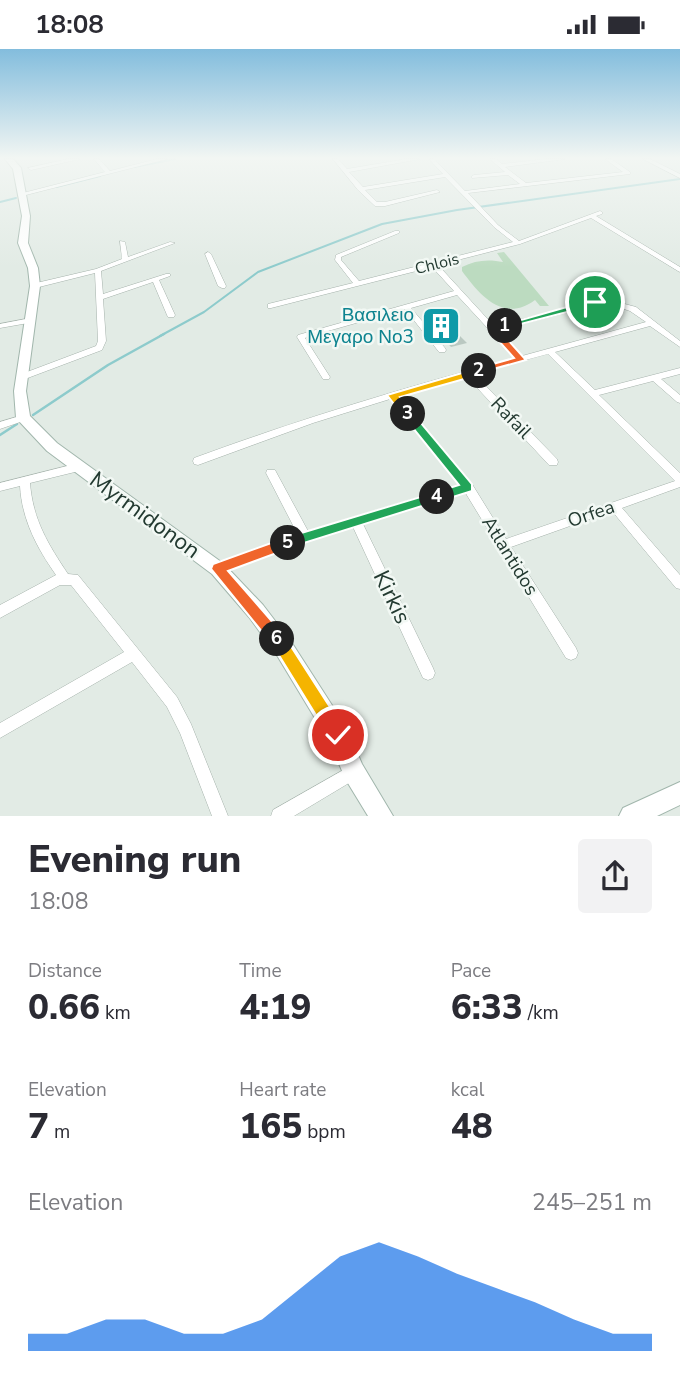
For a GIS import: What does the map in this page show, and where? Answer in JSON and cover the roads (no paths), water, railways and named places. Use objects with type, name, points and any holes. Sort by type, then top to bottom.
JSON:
[{"type":"street","points":[[0,426],[23,418],[20,400],[34,279],[23,243],[26,216],[22,195]]},
{"type":"street","points":[[365,195],[373,203],[380,205],[425,195]]},
{"type":"street","points":[[468,195],[496,226],[518,243]]},
{"type":"street","name":"Chlois","points":[[271,306],[518,243],[596,215],[679,268]]},
{"type":"street","points":[[357,283],[338,260],[338,256],[397,232]]},
{"type":"street","points":[[122,242],[125,260]]},
{"type":"street","points":[[34,279],[98,270],[172,243]]},
{"type":"street","points":[[208,254],[222,286]]},
{"type":"street","points":[[434,265],[521,360]]},
{"type":"street","points":[[22,377],[99,348],[102,341],[98,270]]},
{"type":"street","points":[[101,297],[168,275]]},
{"type":"street","points":[[155,279],[171,315]]},
{"type":"street","points":[[326,376],[301,337],[459,292]]},
{"type":"street","points":[[492,329],[606,301],[629,307],[680,345]]},
{"type":"street","points":[[407,307],[442,350]]},
{"type":"street","points":[[0,326],[31,320]]},
{"type":"street","points":[[198,461],[252,439],[393,395],[652,324]]},
{"type":"street","points":[[550,352],[680,481]]},
{"type":"street","points":[[592,394],[680,371]]},
{"type":"street","name":"Rafail","points":[[469,374],[553,462]]},
{"type":"street","points":[[655,378],[680,400]]},
{"type":"street","name":"Atlantidos","points":[[393,395],[467,487],[571,653]]},
{"type":"street","name":"Myrmidonon","points":[[23,418],[52,447],[218,569],[256,611],[285,650],[338,735],[354,772],[381,816]]},
{"type":"street","points":[[0,487],[79,467]]},
{"type":"street","points":[[271,473],[304,537]]},
{"type":"street","points":[[25,480],[25,504],[30,521],[40,542],[64,578]]},
{"type":"street","name":"Orfea","points":[[503,545],[680,481]]},
{"type":"street","points":[[218,569],[304,537],[467,487]]},
{"type":"street","points":[[614,506],[680,584]]},
{"type":"street","name":"Kirkis","points":[[356,521],[428,673]]},
{"type":"street","points":[[0,612],[64,578],[74,579],[132,656],[158,681],[172,702],[186,729],[220,816]]},
{"type":"street","points":[[0,731],[132,656]]},
{"type":"street","points":[[279,816],[354,772]]},
{"type":"street","points":[[631,816],[680,793]]},
{"type":"waterway","points":[[160,336],[204,312],[258,272],[382,224],[566,195]]},
{"type":"waterway","points":[[0,202],[16,198]]},
{"type":"waterway","points":[[33,415],[108,365],[164,334]]},
{"type":"waterway","points":[[0,435],[17,424]]},
{"type":"place","name":"Βασιλειο Μεγαρο Νο3","points":[[441,326]]}]
